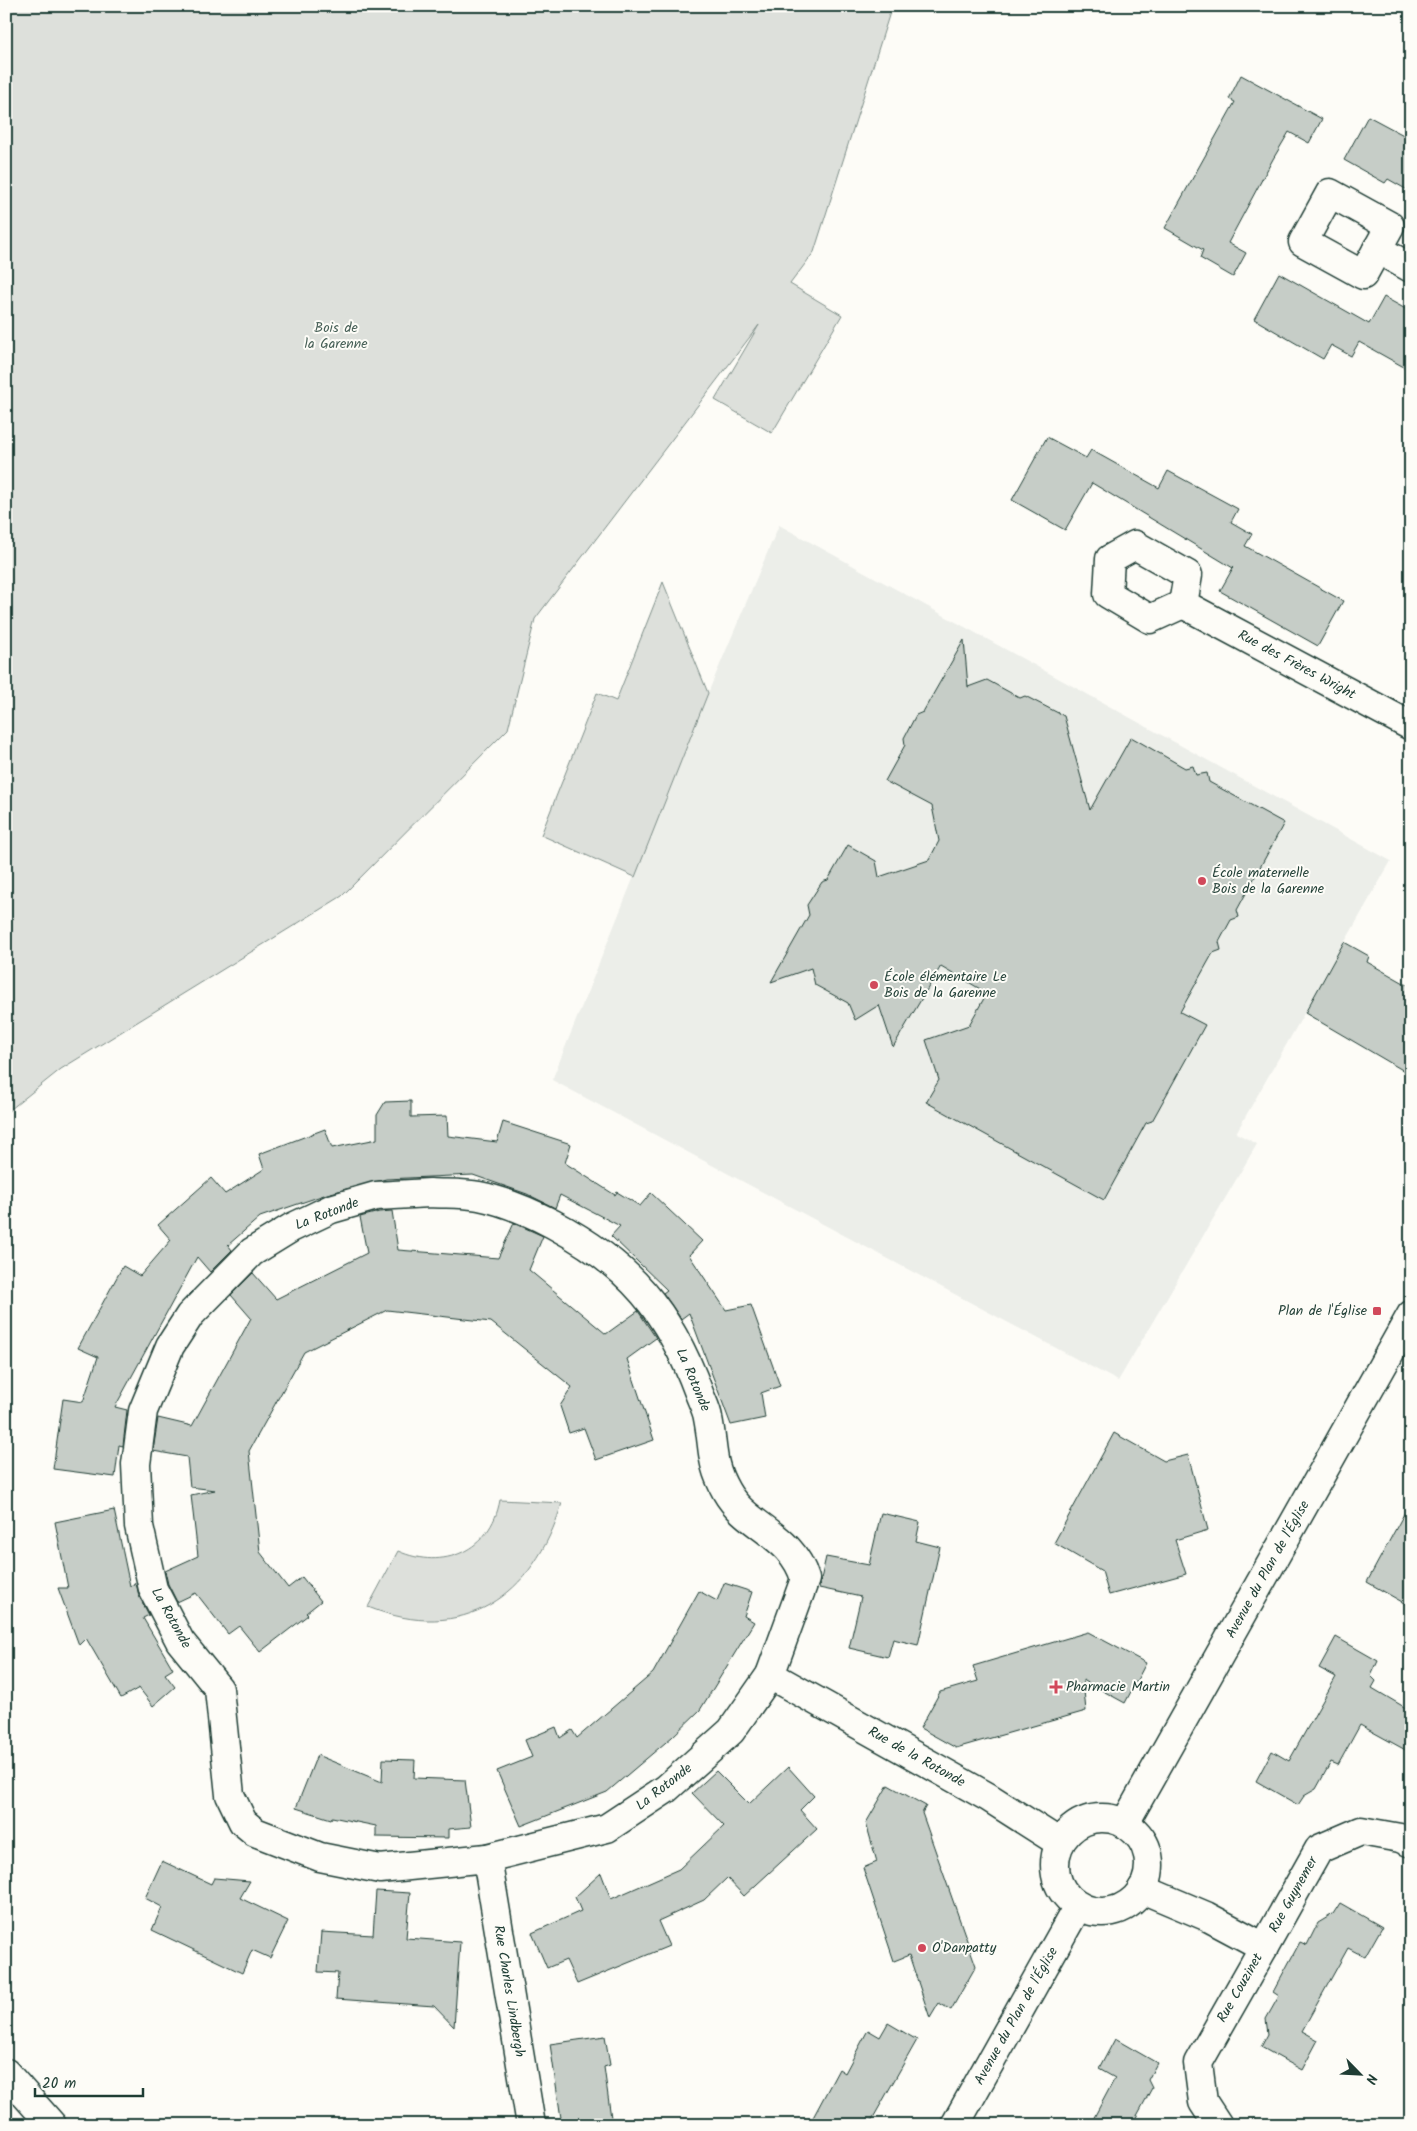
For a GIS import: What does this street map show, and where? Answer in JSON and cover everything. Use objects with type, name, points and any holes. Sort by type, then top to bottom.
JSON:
[{"type":"street","points":[[1377,250],[1411,268]]},
{"type":"street","name":"Rue des Frères Wright","points":[[1183,604],[1411,726]]},
{"type":"street","name":"La Rotonde","points":[[430,1192],[479,1196],[532,1214],[602,1253],[639,1286],[667,1324],[689,1366],[708,1416],[714,1467],[727,1493],[750,1516],[785,1544],[800,1563],[805,1579],[770,1675],[731,1731],[666,1789],[607,1828],[487,1858],[380,1869],[320,1857],[255,1832],[243,1822],[235,1810],[229,1787],[219,1689],[180,1641],[153,1590],[139,1526],[136,1464],[143,1411],[170,1346],[190,1315],[252,1252],[291,1228],[331,1209],[376,1196],[430,1192]]},
{"type":"street","name":"Avenue du Plan de l'Église","points":[[1125,1823],[1411,1315]]},
{"type":"street","name":"Rue de la Rotonde","points":[[770,1675],[988,1797],[1060,1843]]},
{"type":"street","points":[[1096,1818],[1111,1818],[1125,1823],[1137,1833],[1145,1846],[1149,1860],[1148,1876],[1142,1889],[1133,1901],[1121,1909],[1092,1912],[1078,1906],[1067,1897],[1058,1885],[1055,1871],[1055,1856],[1060,1843],[1069,1830],[1082,1822],[1096,1818]]},
{"type":"street","name":"Rue Guynemer","points":[[1264,1947],[1319,1849],[1362,1831],[1400,1838],[1411,1843]]},
{"type":"street","name":"Rue Charles Lindbergh","points":[[487,1858],[531,2125]]},
{"type":"street","name":"Rue Couzinet","points":[[1142,1889],[1206,1916],[1264,1947],[1198,2063],[1203,2102],[1218,2125]]},
{"type":"street","name":"Avenue du Plan de l'Église","points":[[955,2125],[1078,1906]]},
{"type":"street","points":[[6,2073],[52,2125]]},
{"type":"shaded area","name":"École élémentaire Le Bois de la Garenne","points":[[779,525],[1391,861],[1236,1133],[1257,1144],[1118,1381],[552,1080],[708,693]]},
{"type":"green space","name":"Bois de la Garenne","points":[[6,6],[892,6],[814,252],[790,284],[842,315],[772,433],[715,400],[759,325],[535,619],[508,729],[342,896],[61,1069],[6,1113]]},
{"type":"green space","points":[[663,582],[708,693],[635,877],[541,835],[597,693],[616,701]]},
{"type":"green space","points":[[500,1500],[562,1503],[550,1536],[533,1564],[513,1587],[490,1605],[464,1616],[434,1620],[402,1617],[368,1607],[398,1551],[415,1557],[432,1559],[448,1557],[462,1552],[476,1544],[487,1532],[495,1518]]},
{"type":"building","points":[[1241,75],[1322,119],[1309,143],[1289,132],[1273,159],[1228,243],[1246,253],[1233,277],[1200,258],[1203,250],[1165,228],[1235,102],[1229,99]]},
{"type":"building","points":[[1368,116],[1411,139],[1411,192],[1388,179],[1385,183],[1344,160]]},
{"type":"building","points":[[1279,273],[1369,324],[1384,297],[1411,312],[1411,371],[1359,342],[1351,356],[1331,345],[1323,359],[1254,319]]},
{"type":"building","points":[[1047,437],[1086,458],[1091,450],[1159,488],[1168,471],[1238,509],[1231,522],[1252,534],[1245,546],[1343,601],[1318,646],[1220,591],[1233,568],[1092,483],[1065,530],[1012,500]]},
{"type":"building","points":[[964,640],[968,687],[987,680],[1020,698],[1025,696],[1064,716],[1090,810],[1131,737],[1185,768],[1193,766],[1196,775],[1207,773],[1209,782],[1284,823],[1237,910],[1239,917],[1231,920],[1219,942],[1221,950],[1213,953],[1180,1012],[1205,1025],[1152,1121],[1146,1123],[1104,1200],[926,1102],[939,1080],[926,1040],[969,1025],[987,993],[941,966],[893,1047],[879,1005],[855,1020],[848,1003],[815,985],[811,968],[771,982],[809,915],[807,905],[822,882],[828,880],[848,845],[876,861],[879,877],[929,860],[939,841],[932,806],[885,781],[905,745],[904,738],[916,715],[923,712]]},
{"type":"building","points":[[1344,942],[1369,956],[1367,962],[1411,987],[1411,1075],[1305,1013]]},
{"type":"building","points":[[411,1101],[411,1117],[447,1116],[448,1136],[497,1142],[503,1122],[571,1144],[565,1163],[615,1195],[617,1192],[640,1206],[651,1193],[702,1241],[689,1255],[726,1310],[751,1305],[780,1386],[761,1393],[765,1418],[731,1425],[689,1313],[681,1319],[663,1293],[667,1290],[611,1236],[620,1226],[560,1195],[555,1208],[527,1194],[473,1175],[386,1179],[327,1194],[260,1217],[228,1245],[232,1250],[210,1272],[197,1257],[115,1407],[127,1410],[123,1446],[119,1445],[115,1477],[53,1469],[63,1399],[83,1402],[98,1357],[78,1348],[123,1266],[140,1276],[171,1240],[158,1225],[211,1178],[225,1194],[264,1169],[259,1154],[325,1129],[332,1148],[377,1139],[377,1115],[385,1102]]},
{"type":"building","points":[[392,1211],[398,1250],[498,1258],[514,1223],[543,1236],[529,1270],[606,1334],[638,1311],[656,1338],[627,1359],[654,1440],[596,1460],[584,1428],[569,1433],[560,1406],[572,1387],[491,1322],[387,1310],[304,1352],[249,1451],[260,1552],[288,1588],[302,1577],[321,1601],[306,1613],[308,1615],[260,1652],[239,1626],[228,1634],[196,1593],[177,1602],[168,1584],[165,1571],[198,1556],[191,1495],[215,1490],[190,1487],[187,1457],[153,1451],[158,1418],[192,1426],[251,1318],[231,1295],[253,1273],[276,1299],[367,1253],[360,1217]]},
{"type":"building","points":[[1114,1433],[1164,1461],[1188,1455],[1208,1530],[1175,1540],[1186,1574],[1109,1595],[1102,1571],[1054,1543]]},
{"type":"building","points":[[1411,1501],[1411,1607],[1367,1582]]},
{"type":"building","points":[[114,1510],[130,1586],[136,1583],[139,1596],[149,1615],[143,1618],[173,1669],[165,1674],[175,1687],[153,1706],[139,1688],[121,1698],[86,1638],[79,1645],[58,1588],[68,1588],[55,1522]]},
{"type":"building","points":[[881,1513],[920,1522],[916,1541],[940,1547],[918,1645],[893,1639],[888,1657],[849,1648],[861,1597],[819,1588],[826,1557],[869,1565]]},
{"type":"building","points":[[724,1583],[752,1592],[744,1616],[754,1622],[700,1710],[672,1737],[607,1792],[521,1826],[497,1771],[532,1757],[525,1740],[556,1727],[560,1738],[572,1730],[577,1738],[653,1673],[699,1591],[717,1601]]},
{"type":"building","points":[[1088,1632],[1146,1663],[1125,1703],[1083,1680],[1086,1711],[956,1748],[920,1728],[940,1692],[978,1681],[973,1666]]},
{"type":"building","points":[[1336,1637],[1378,1661],[1371,1676],[1376,1681],[1372,1688],[1411,1711],[1411,1753],[1360,1725],[1338,1765],[1331,1762],[1316,1789],[1304,1796],[1298,1805],[1256,1781],[1272,1751],[1289,1761],[1336,1677],[1319,1668]]},
{"type":"building","points":[[317,1755],[382,1782],[383,1759],[415,1760],[414,1778],[465,1780],[471,1827],[448,1829],[448,1838],[376,1837],[376,1826],[332,1817],[331,1819],[296,1808]]},
{"type":"building","points":[[788,1767],[814,1796],[800,1810],[817,1829],[744,1896],[727,1878],[704,1900],[658,1921],[669,1946],[577,1984],[566,1960],[547,1968],[532,1933],[581,1911],[575,1897],[601,1873],[611,1899],[679,1869],[724,1826],[692,1793],[716,1771],[749,1804]]},
{"type":"building","points":[[888,1785],[926,1806],[922,1813],[976,1966],[951,2010],[939,2003],[930,2018],[909,1955],[894,1961],[863,1868],[877,1862],[866,1823]]},
{"type":"building","points":[[162,1861],[211,1884],[214,1878],[250,1881],[240,1898],[288,1921],[270,1958],[252,1950],[242,1973],[152,1930],[162,1907],[145,1898]]},
{"type":"building","points":[[376,1891],[410,1893],[406,1938],[460,1942],[454,2027],[434,2006],[336,1999],[338,1973],[318,1972],[321,1932],[373,1935]]},
{"type":"building","points":[[1340,1903],[1382,1927],[1365,1957],[1348,1948],[1302,2031],[1318,2040],[1302,2070],[1261,2047],[1268,2034],[1266,2019],[1279,1996],[1273,1992],[1300,1942],[1307,1945],[1318,1923],[1333,1914]]},
{"type":"building","points":[[888,2023],[917,2040],[869,2125],[809,2125],[839,2069],[845,2073],[868,2030],[880,2037]]},
{"type":"building","points":[[605,2036],[610,2065],[604,2067],[612,2125],[562,2125],[550,2044]]},
{"type":"building","points":[[1115,2039],[1157,2063],[1148,2080],[1152,2088],[1132,2125],[1090,2125],[1115,2078],[1099,2069]]},
{"type":"place","name":"École maternelle Bois de la Garenne","points":[[1202,881]]},
{"type":"place","name":"École élémentaire Le Bois de la Garenne","points":[[874,985]]},
{"type":"place","name":"Plan de l'Église","points":[[1377,1311]]},
{"type":"place","name":"Pharmacie Martin","points":[[1056,1687]]},
{"type":"place","name":"O'Danpatty","points":[[922,1948]]}]
